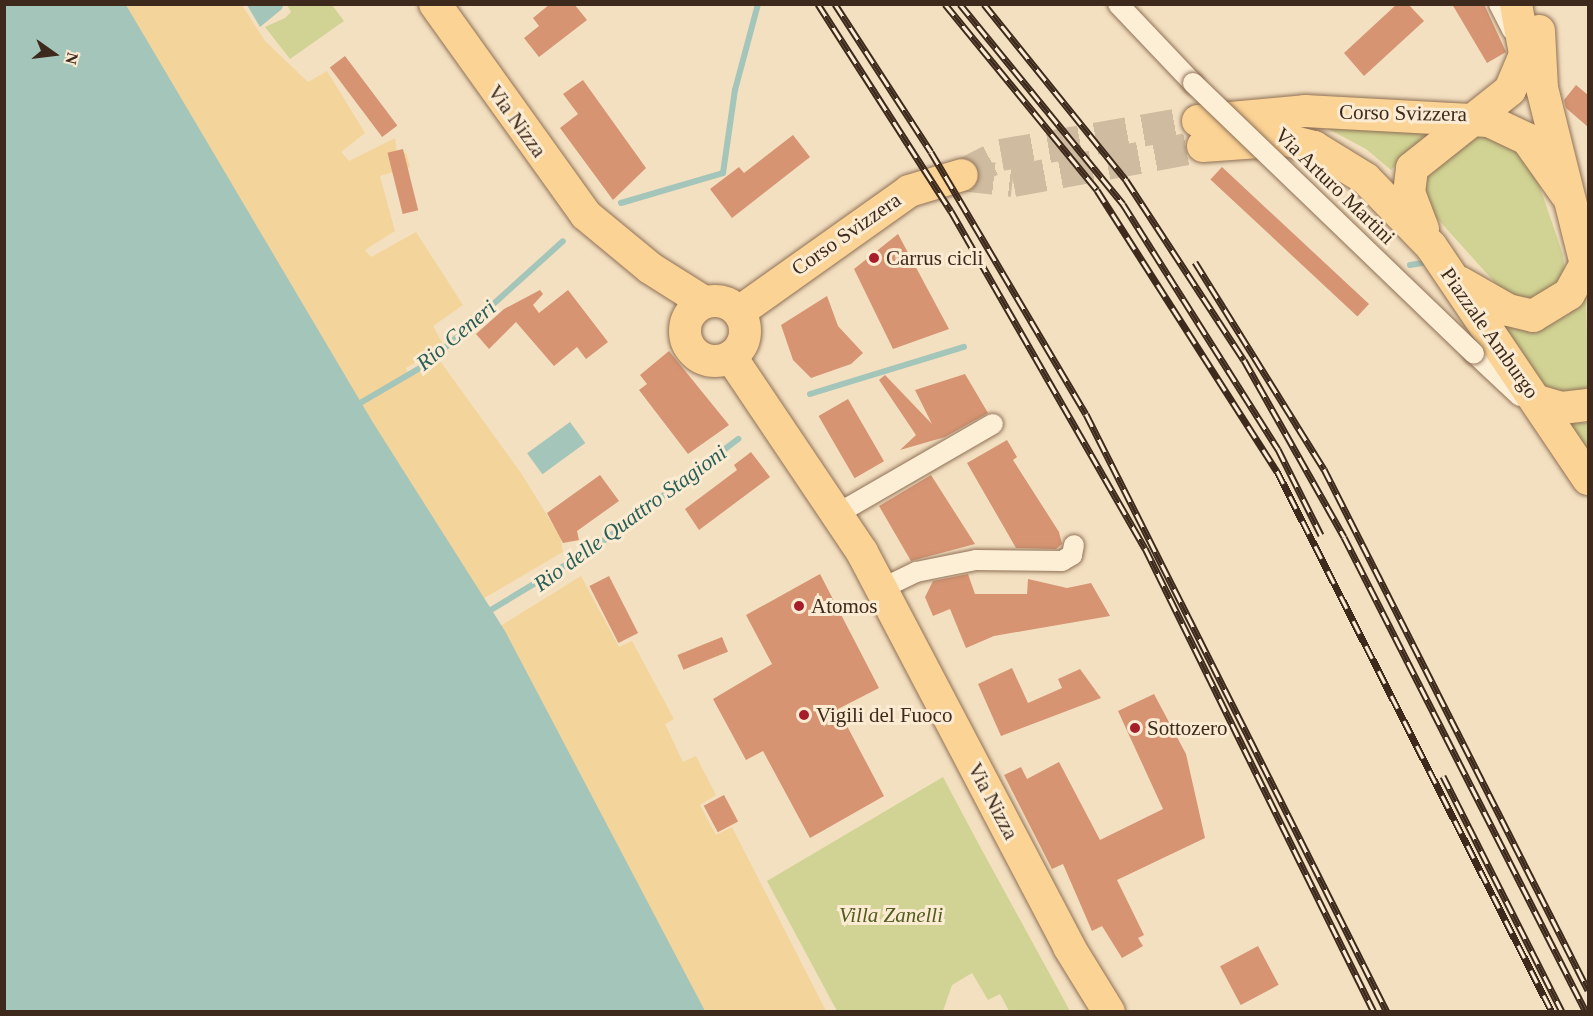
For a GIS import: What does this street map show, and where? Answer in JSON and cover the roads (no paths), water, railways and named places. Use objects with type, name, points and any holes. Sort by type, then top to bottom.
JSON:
[{"type":"main road","name":"Via Nizza","points":[[435,4],[586,215],[605,234],[614,257],[695,310]]},
{"type":"main road","name":"Corso Svizzera","points":[[1201,134],[1305,111],[1469,119],[1504,97],[1520,73],[1525,54],[1516,4]]},
{"type":"main road","points":[[1451,277],[1500,306],[1533,316],[1569,294],[1587,269],[1566,194],[1542,88],[1544,50],[1531,4]]},
{"type":"main road","points":[[1469,119],[1517,130],[1566,194]]},
{"type":"main road","name":"Piazzale Amburgo","points":[[1431,246],[1408,180],[1419,158],[1469,119]]},
{"type":"main road","name":"Piazzale Amburgo","points":[[1201,134],[1286,140],[1314,147],[1366,179],[1431,246],[1536,406],[1588,479]]},
{"type":"main road","name":"Corso Svizzera","points":[[739,312],[909,190],[962,175]]},
{"type":"main road","points":[[723,301],[739,312],[746,331],[731,357],[713,362],[695,355],[685,338],[695,310],[723,301]]},
{"type":"main road","name":"Via Nizza","points":[[731,357],[837,514],[881,589],[1070,947],[1109,1011]]},
{"type":"main road","points":[[1536,406],[1562,408],[1588,405]]},
{"type":"street","name":"Via Arturo Martini","points":[[1118,4],[1193,83],[1474,353],[1536,406]]},
{"type":"street","points":[[1496,4],[1514,38]]},
{"type":"street","points":[[837,514],[993,424]]},
{"type":"street","points":[[881,589],[916,572],[976,560],[1062,561],[1072,555],[1074,545]]},
{"type":"water","points":[[5,4],[126,5],[372,421],[505,631],[705,1011],[5,1011]]},
{"type":"water","points":[[247,5],[283,5],[282,9],[260,27]]},
{"type":"water","points":[[570,422],[585,443],[542,474],[527,453]]},
{"type":"waterway","name":"Rio Ceneri","points":[[621,203],[723,173],[735,90],[758,4]]},
{"type":"waterway","name":"Rio Ceneri","points":[[355,406],[427,364],[563,241]]},
{"type":"waterway","name":"Rio delle Quattro Stagioni","points":[[1410,265],[1422,263]]},
{"type":"waterway","name":"Rio delle Quattro Stagioni","points":[[810,394],[964,347]]},
{"type":"waterway","name":"Rio delle Quattro Stagioni","points":[[489,611],[594,548],[738,439]]},
{"type":"tunnel","points":[[962,175],[1001,155],[1198,121]]},
{"type":"tunnel","points":[[962,175],[1013,181],[1203,146]]},
{"type":"railway","points":[[818,4],[951,211],[1145,548],[1374,1012]]},
{"type":"railway","points":[[835,4],[931,152],[1086,414],[1387,1012]]},
{"type":"railway","points":[[945,4],[1097,190],[1277,471],[1552,1012]]},
{"type":"railway","points":[[960,4],[1123,204],[1278,449],[1321,535]]},
{"type":"railway","points":[[984,4],[1126,180],[1244,360],[1344,537],[1586,1012]]},
{"type":"railway","points":[[1195,262],[1324,469],[1588,990]]},
{"type":"railway","points":[[1443,776],[1562,1012]]},
{"type":"place","name":"Carrus cicli","points":[[874,258]]},
{"type":"place","name":"Atomos","points":[[799,606]]},
{"type":"place","name":"Vigili del Fuoco","points":[[804,715]]},
{"type":"place","name":"Sottozero","points":[[1135,728]]},
{"type":"park label","name":"Villa Zanelli","points":[[891,915]]}]
